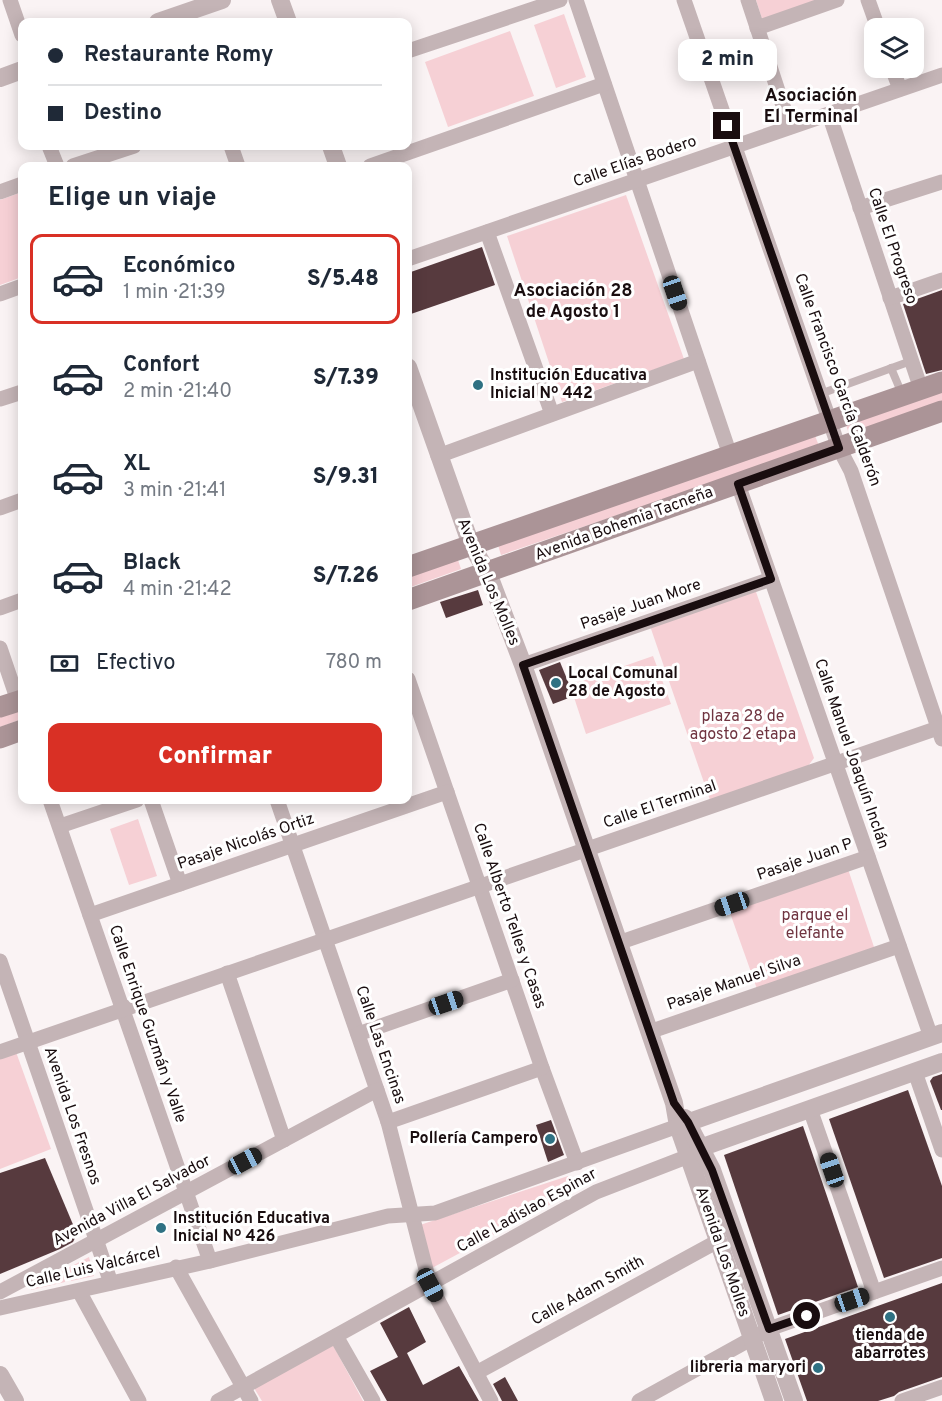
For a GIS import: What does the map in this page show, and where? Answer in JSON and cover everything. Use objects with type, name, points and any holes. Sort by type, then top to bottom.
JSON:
[{"type":"main road","name":"Avenida Bohemia Tacneña","points":[[412,566],[942,382]]},
{"type":"main road","name":"Avenida Bohemia Tacneña","points":[[412,599],[942,411]]},
{"type":"main road","points":[[0,738],[18,731]]},
{"type":"street","points":[[10,0],[18,23]]},
{"type":"street","points":[[187,18],[222,0]]},
{"type":"street","points":[[280,0],[287,18]]},
{"type":"street","points":[[412,50],[560,0]]},
{"type":"street","points":[[576,0],[730,455]]},
{"type":"street","name":"Calle Francisco García Calderón","points":[[684,0],[829,421],[839,448],[852,471],[939,724]]},
{"type":"street","points":[[748,0],[790,127]]},
{"type":"street","points":[[757,28],[837,0]]},
{"type":"street","points":[[868,0],[875,18]]},
{"type":"street","points":[[0,78],[18,71]]},
{"type":"street","name":"Calle Elías Bodero","points":[[412,258],[942,75]]},
{"type":"street","points":[[896,78],[900,89]]},
{"type":"street","points":[[381,162],[604,84]]},
{"type":"street","name":"Calle El Progreso","points":[[829,114],[911,361],[912,392]]},
{"type":"street","points":[[85,162],[122,150]]},
{"type":"street","points":[[860,208],[942,182]]},
{"type":"street","points":[[0,192],[18,185]]},
{"type":"street","points":[[487,232],[552,414]]},
{"type":"street","points":[[890,298],[942,280]]},
{"type":"street","points":[[0,294],[18,287]]},
{"type":"street","points":[[438,456],[698,361]]},
{"type":"street","name":"Avenida Los Molles","points":[[412,379],[471,545],[488,573],[523,665],[649,1032],[694,1152],[718,1241],[774,1401]]},
{"type":"street","points":[[0,399],[18,393]]},
{"type":"street","name":"Calle Manuel Joaquín Inclán","points":[[738,484],[899,946],[936,1035]]},
{"type":"street","points":[[0,508],[18,501]]},
{"type":"street","name":"Pasaje Juan More","points":[[523,665],[771,579]]},
{"type":"street","points":[[0,608],[18,601]]},
{"type":"street","points":[[0,648],[14,703]]},
{"type":"street","name":"Calle Alberto Telles y Casas","points":[[412,705],[447,792],[577,1163]]},
{"type":"street","name":"Calle El Terminal","points":[[0,1052],[835,763],[939,724]]},
{"type":"street","name":"Pasaje Nicolás Ortiz","points":[[412,804],[447,792]]},
{"type":"street","name":"Calle Enrique Guzmán y Valle","points":[[52,804],[210,1261]]},
{"type":"street","points":[[60,826],[125,804]]},
{"type":"street","points":[[152,804],[180,884]]},
{"type":"street","name":"Calle Las Encinas","points":[[278,804],[388,1122],[430,1285],[491,1401]]},
{"type":"street","name":"Pasaje Nicolás Ortiz","points":[[90,915],[412,804]]},
{"type":"street","name":"Pasaje Juan P","points":[[618,943],[868,857]]},
{"type":"street","name":"Pasaje Manuel Silva","points":[[649,1032],[899,946]]},
{"type":"street","name":"Avenida Los Fresnos","points":[[0,961],[111,1283]]},
{"type":"street","points":[[227,974],[284,1140]]},
{"type":"street","points":[[357,1034],[512,980]]},
{"type":"street","points":[[683,1124],[936,1035]]},
{"type":"street","points":[[694,1152],[942,1062]]},
{"type":"street","points":[[388,1122],[542,1068]]},
{"type":"street","points":[[915,1072],[942,1150]]},
{"type":"street","name":"Avenida Villa El Salvador","points":[[0,1292],[377,1090]]},
{"type":"street","points":[[810,1109],[874,1292]]},
{"type":"street","name":"Calle Luis Valcárcel","points":[[0,1308],[210,1261],[388,1216],[435,1213],[683,1124]]},
{"type":"street","name":"Avenida Los Molles","points":[[694,1152],[712,1170],[794,1401]]},
{"type":"street","name":"Calle Ladislao Espinar","points":[[218,1401],[596,1192],[694,1152]]},
{"type":"street","name":"Calle Adam Smith","points":[[476,1373],[718,1241]]},
{"type":"street","points":[[176,1267],[251,1401]]},
{"type":"street","points":[[639,1401],[769,1329],[942,1268]]},
{"type":"street","points":[[79,1291],[138,1401]]},
{"type":"street","points":[[336,1336],[372,1401]]},
{"type":"street","points":[[0,1375],[15,1401]]},
{"type":"street","points":[[902,1401],[942,1387]]},
{"type":"lane","points":[[820,394],[911,361]]},
{"type":"lane","points":[[891,368],[912,392]]},
{"type":"lane","points":[[840,386],[851,413]]},
{"type":"green space","points":[[756,0],[827,0],[763,22]]},
{"type":"green space","points":[[564,14],[586,77],[556,88],[534,25]]},
{"type":"green space","points":[[510,31],[534,96],[448,127],[425,62]]},
{"type":"green space","points":[[18,193],[18,278],[0,285],[0,200]]},
{"type":"green space","points":[[626,195],[684,359],[562,402],[507,236]]},
{"type":"green space","points":[[942,390],[942,403],[849,434],[845,422]]},
{"type":"green space","points":[[814,433],[819,446],[501,555],[497,542]]},
{"type":"green space","points":[[457,557],[461,569],[412,587],[412,572]]},
{"type":"green space","name":"plaza 28 de agosto 2 etapa","points":[[755,589],[814,758],[808,766],[710,800],[650,626]]},
{"type":"green space","points":[[653,656],[671,704],[586,734],[570,685]]},
{"type":"green space","points":[[18,707],[18,720],[0,727],[0,714]]},
{"type":"green space","points":[[138,819],[157,876],[129,885],[110,829]]},
{"type":"green space","name":"parque el elefante","points":[[848,869],[875,950],[757,989],[729,910]]},
{"type":"green space","points":[[16,1052],[51,1149],[0,1169],[0,1058]]},
{"type":"green space","points":[[568,1176],[575,1191],[432,1268],[420,1225]]},
{"type":"green space","points":[[89,1257],[94,1276],[71,1281],[68,1268]]},
{"type":"green space","points":[[64,1270],[65,1282],[31,1290],[31,1289]]},
{"type":"green space","points":[[333,1345],[363,1401],[262,1401],[254,1388]]},
{"type":"building","points":[[482,247],[495,285],[412,314],[412,272]]},
{"type":"building","points":[[942,290],[942,370],[926,374],[903,304]]},
{"type":"building","points":[[478,590],[483,605],[446,618],[440,602]]},
{"type":"building","name":"Local Comunal 28 de Agosto","points":[[560,662],[574,696],[553,704],[539,670]]},
{"type":"building","points":[[942,1074],[941,1110],[930,1081],[933,1077]]},
{"type":"building","points":[[908,1090],[942,1186],[942,1258],[884,1278],[829,1119]]},
{"type":"building","name":"Pollería Campero","points":[[551,1120],[564,1155],[548,1162],[536,1125]]},
{"type":"building","points":[[803,1126],[858,1287],[778,1315],[724,1155]]},
{"type":"building","points":[[45,1158],[77,1234],[73,1242],[60,1249],[0,1274],[0,1173]]},
{"type":"building","points":[[942,1283],[942,1377],[878,1401],[807,1401],[785,1339]]},
{"type":"building","points":[[409,1307],[426,1342],[407,1353],[423,1385],[459,1366],[479,1401],[387,1401],[370,1371],[398,1357],[380,1323]]},
{"type":"building","points":[[505,1377],[518,1401],[502,1401],[493,1384]]},
{"type":"place","name":"Institución Educativa Inicial Nº 442","points":[[478,385]]},
{"type":"place","name":"Local Comunal 28 de Agosto","points":[[556,683]]},
{"type":"place","name":"Pollería Campero","points":[[550,1139]]},
{"type":"place","name":"Institución Educativa Inicial Nº 426","points":[[161,1228]]},
{"type":"place","name":"tienda de abarrotes","points":[[890,1317]]},
{"type":"place","name":"libreria maryori","points":[[818,1368]]},
{"type":"district","name":"Asociación El Terminal","points":[[811,106]]},
{"type":"district","name":"Asociación 28 de Agosto 1","points":[[573,301]]},
{"type":"route","points":[[727,126],[839,448],[738,484],[771,579],[523,665],[674,1103],[688,1122],[712,1170],[769,1329],[807,1316]]}]
